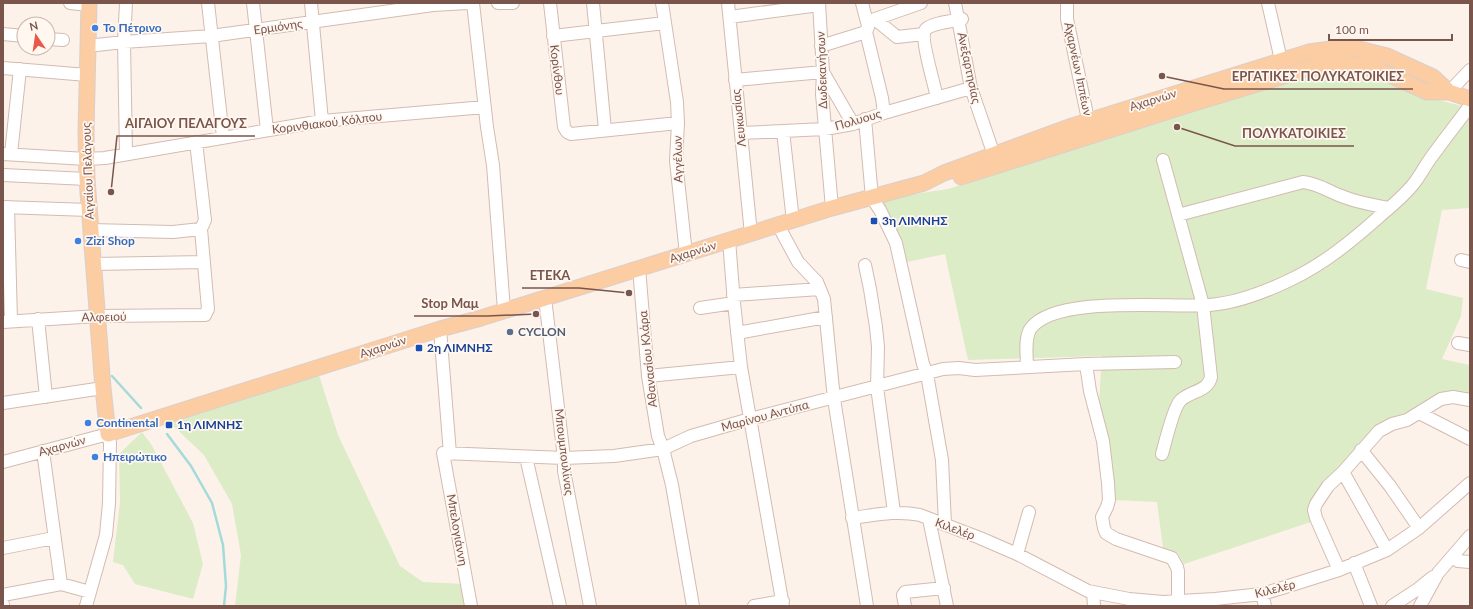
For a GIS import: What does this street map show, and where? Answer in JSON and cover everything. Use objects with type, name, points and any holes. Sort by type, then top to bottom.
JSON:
[{"type":"main road","name":"Αιγαίου Πελάγους","points":[[89,4],[86,159],[103,388],[108,434]]},
{"type":"main road","name":"Αχαρνών","points":[[108,434],[440,329],[545,298],[832,208],[924,183],[944,173],[1088,121],[1281,60],[1323,49],[1355,48],[1371,51],[1400,61],[1433,78],[1449,92]]},
{"type":"main road","name":"Αχαρνών","points":[[924,183],[947,182],[1092,135],[1323,64],[1361,65],[1374,68],[1427,92],[1449,92],[1470,99]]},
{"type":"street","points":[[70,3],[89,4]]},
{"type":"street","points":[[126,3],[124,42],[126,154]]},
{"type":"street","points":[[208,3],[223,137]]},
{"type":"street","points":[[253,3],[267,130]]},
{"type":"street","points":[[311,3],[322,121]]},
{"type":"street","name":"Ερμιόνης","points":[[87,46],[211,36],[313,23],[433,4],[468,3]]},
{"type":"street","points":[[473,3],[487,127],[493,164],[504,310]]},
{"type":"street","points":[[498,3],[513,3]]},
{"type":"street","name":"Κορίνθου","points":[[550,3],[564,126],[567,132],[571,134]]},
{"type":"street","points":[[593,3],[605,130]]},
{"type":"street","points":[[662,3],[677,102],[678,123]]},
{"type":"street","name":"Λευκωσίας","points":[[728,3],[751,234]]},
{"type":"street","points":[[862,3],[870,26],[884,113]]},
{"type":"street","points":[[822,46],[921,3]]},
{"type":"street","name":"Ανεξαρτησίας","points":[[956,3],[971,88],[994,155]]},
{"type":"street","name":"Αχαρνέων Ιππέων","points":[[1067,3],[1067,19],[1092,135]]},
{"type":"street","points":[[1268,3],[1281,60]]},
{"type":"street","points":[[730,16],[819,4]]},
{"type":"street","name":"Δωδεκανήσων","points":[[819,4],[823,72],[822,94],[832,208]]},
{"type":"street","points":[[937,98],[924,45],[924,34],[926,29],[931,26],[960,19]]},
{"type":"street","points":[[553,36],[665,23]]},
{"type":"street","points":[[870,26],[897,37],[924,34]]},
{"type":"street","points":[[3,34],[16,35]]},
{"type":"street","points":[[56,40],[63,40]]},
{"type":"street","points":[[3,68],[87,75]]},
{"type":"street","points":[[7,154],[20,69]]},
{"type":"street","points":[[1449,92],[1470,70]]},
{"type":"street","points":[[735,80],[823,72],[859,122],[872,198],[880,210],[896,243],[923,364],[927,374],[942,460],[945,524]]},
{"type":"street","name":"Πολυους","points":[[740,133],[825,129],[859,122],[884,113],[971,88]]},
{"type":"street","points":[[1027,367],[1027,338],[1029,330],[1044,318],[1055,313],[1089,306],[1203,305],[1236,301],[1264,291],[1314,267],[1338,250],[1389,208],[1415,183],[1430,159],[1470,106]]},
{"type":"street","name":"Κορινθιακού Κόλπου","points":[[7,154],[86,159],[105,158],[322,121],[485,107]]},
{"type":"street","name":"Αγγέλων","points":[[571,134],[678,123],[676,161],[686,254]]},
{"type":"street","points":[[783,132],[793,220]]},
{"type":"street","points":[[94,264],[204,262],[201,229],[205,220],[196,142]]},
{"type":"street","points":[[1162,454],[1177,406],[1180,401],[1206,386],[1210,382],[1211,377],[1203,305],[1163,160]]},
{"type":"street","points":[[3,175],[87,179]]},
{"type":"street","points":[[1178,215],[1304,182],[1315,183],[1341,196],[1358,202],[1389,208]]},
{"type":"street","points":[[7,322],[6,207],[89,210]]},
{"type":"street","points":[[778,225],[798,262],[811,275],[824,298],[834,398],[867,606]]},
{"type":"street","points":[[91,230],[173,232],[201,229]]},
{"type":"street","points":[[729,240],[733,299],[741,367],[783,604],[754,606]]},
{"type":"street","name":"Αλφειού","points":[[7,322],[98,316],[205,315],[208,309],[204,262]]},
{"type":"street","points":[[865,265],[878,346],[876,386],[894,512]]},
{"type":"street","name":"Αθανασίου Κλάρα","points":[[639,268],[648,376],[658,436],[663,449],[672,485],[693,606]]},
{"type":"street","points":[[700,308],[733,299],[820,289]]},
{"type":"street","name":"Μπουμπουλίνας","points":[[545,298],[564,458],[564,471],[590,606]]},
{"type":"street","points":[[737,333],[826,317]]},
{"type":"street","points":[[38,319],[46,397]]},
{"type":"street","name":"Μπελογιάννη","points":[[440,329],[447,454],[471,606]]},
{"type":"street","name":"Μαρίνου Αντύπα","points":[[447,454],[564,458],[614,456],[663,449],[691,436],[750,419],[943,369],[952,368],[975,370],[1086,364],[1174,362]]},
{"type":"street","points":[[1086,364],[1090,391],[1103,441],[1108,483],[1108,507],[1102,516],[1104,528],[1106,533],[1116,539],[1172,558],[1178,571],[1178,601]]},
{"type":"street","points":[[648,376],[741,367]]},
{"type":"street","points":[[3,404],[103,388]]},
{"type":"street","points":[[1339,570],[1316,518],[1314,510],[1316,504],[1328,486],[1379,431],[1392,424],[1407,420],[1440,399],[1453,397],[1470,400]]},
{"type":"street","points":[[1419,413],[1470,439]]},
{"type":"street","name":"Αχαρνών","points":[[3,462],[108,434]]},
{"type":"street","name":"Αιγαίου Πελάγους","points":[[86,606],[106,535],[109,503],[108,467],[106,454],[108,434]]},
{"type":"street","points":[[1361,450],[1390,486],[1419,528]]},
{"type":"street","points":[[43,451],[61,584]]},
{"type":"street","points":[[526,457],[560,606]]},
{"type":"street","points":[[1342,472],[1387,550]]},
{"type":"street","name":"Κιλελέρ","points":[[852,518],[894,512],[909,512],[920,515],[1017,554],[1083,589],[1129,599],[1163,604],[1178,601],[1262,594],[1339,570],[1387,550],[1419,528],[1470,483]]},
{"type":"street","points":[[1017,554],[1029,512]]},
{"type":"street","points":[[929,519],[947,606]]},
{"type":"street","points":[[1394,606],[1438,573],[1470,536]]},
{"type":"street","points":[[3,548],[54,538]]},
{"type":"street","points":[[1453,556],[1458,561],[1470,562]]},
{"type":"street","points":[[1354,563],[1372,606]]},
{"type":"street","points":[[1424,605],[1438,573]]},
{"type":"street","points":[[3,595],[61,584],[90,592]]},
{"type":"street","points":[[905,606],[903,595],[905,592],[944,588]]},
{"type":"street","points":[[1093,592],[1094,606]]},
{"type":"street","points":[[1262,594],[1265,606]]},
{"type":"green space","points":[[1342,68],[1370,70],[1426,97],[1470,108],[1470,208],[1442,210],[1426,289],[1463,298],[1461,316],[1442,359],[1470,365],[1470,395],[1390,419],[1373,428],[1317,491],[1309,506],[1311,522],[1184,564],[1178,553],[1163,548],[1157,502],[1114,500],[1099,402],[1102,356],[968,360],[945,254],[907,262],[902,240],[891,227],[882,199],[948,189],[1255,90],[1308,75]]},
{"type":"green space","points":[[319,375],[338,435],[400,566],[423,582],[464,584],[467,606],[235,606],[241,555],[232,504],[204,455],[169,422]]},
{"type":"green space","points":[[142,432],[151,444],[193,523],[203,564],[193,599],[135,584],[123,565],[113,562],[120,502],[119,454]]},
{"type":"waterway","points":[[112,376],[141,408]]},
{"type":"waterway","points":[[167,434],[191,466],[212,503],[223,545],[226,586],[224,606]]},
{"type":"place","name":"Το Πέτρινο","points":[[95,28]]},
{"type":"place","name":"ΕΡΓΑΤΙΚΕΣ ΠΟΛΥΚΑΤΟΙΚΙΕΣ","points":[[1162,76]]},
{"type":"place","name":"ΠΟΛΥΚΑΤΟΙΚΙΕΣ","points":[[1177,127]]},
{"type":"place","name":"ΑΙΓΑΙΟΥ ΠΕΛΑΓΟΥΣ","points":[[111,192]]},
{"type":"place","name":"3η ΛΙΜΝΗΣ","points":[[874,221]]},
{"type":"place","name":"Zizi Shop","points":[[78,241]]},
{"type":"place","name":"ΕΤΕΚΑ","points":[[629,293]]},
{"type":"place","name":"Stop Μαμ","points":[[536,314]]},
{"type":"place","name":"CYCLON","points":[[510,332]]},
{"type":"place","name":"2η ΛΙΜΝΗΣ","points":[[419,348]]},
{"type":"place","name":"Continental","points":[[88,423]]},
{"type":"place","name":"1η ΛΙΜΝΗΣ","points":[[169,425]]},
{"type":"place","name":"Ηπειρώτικο","points":[[95,457]]}]
